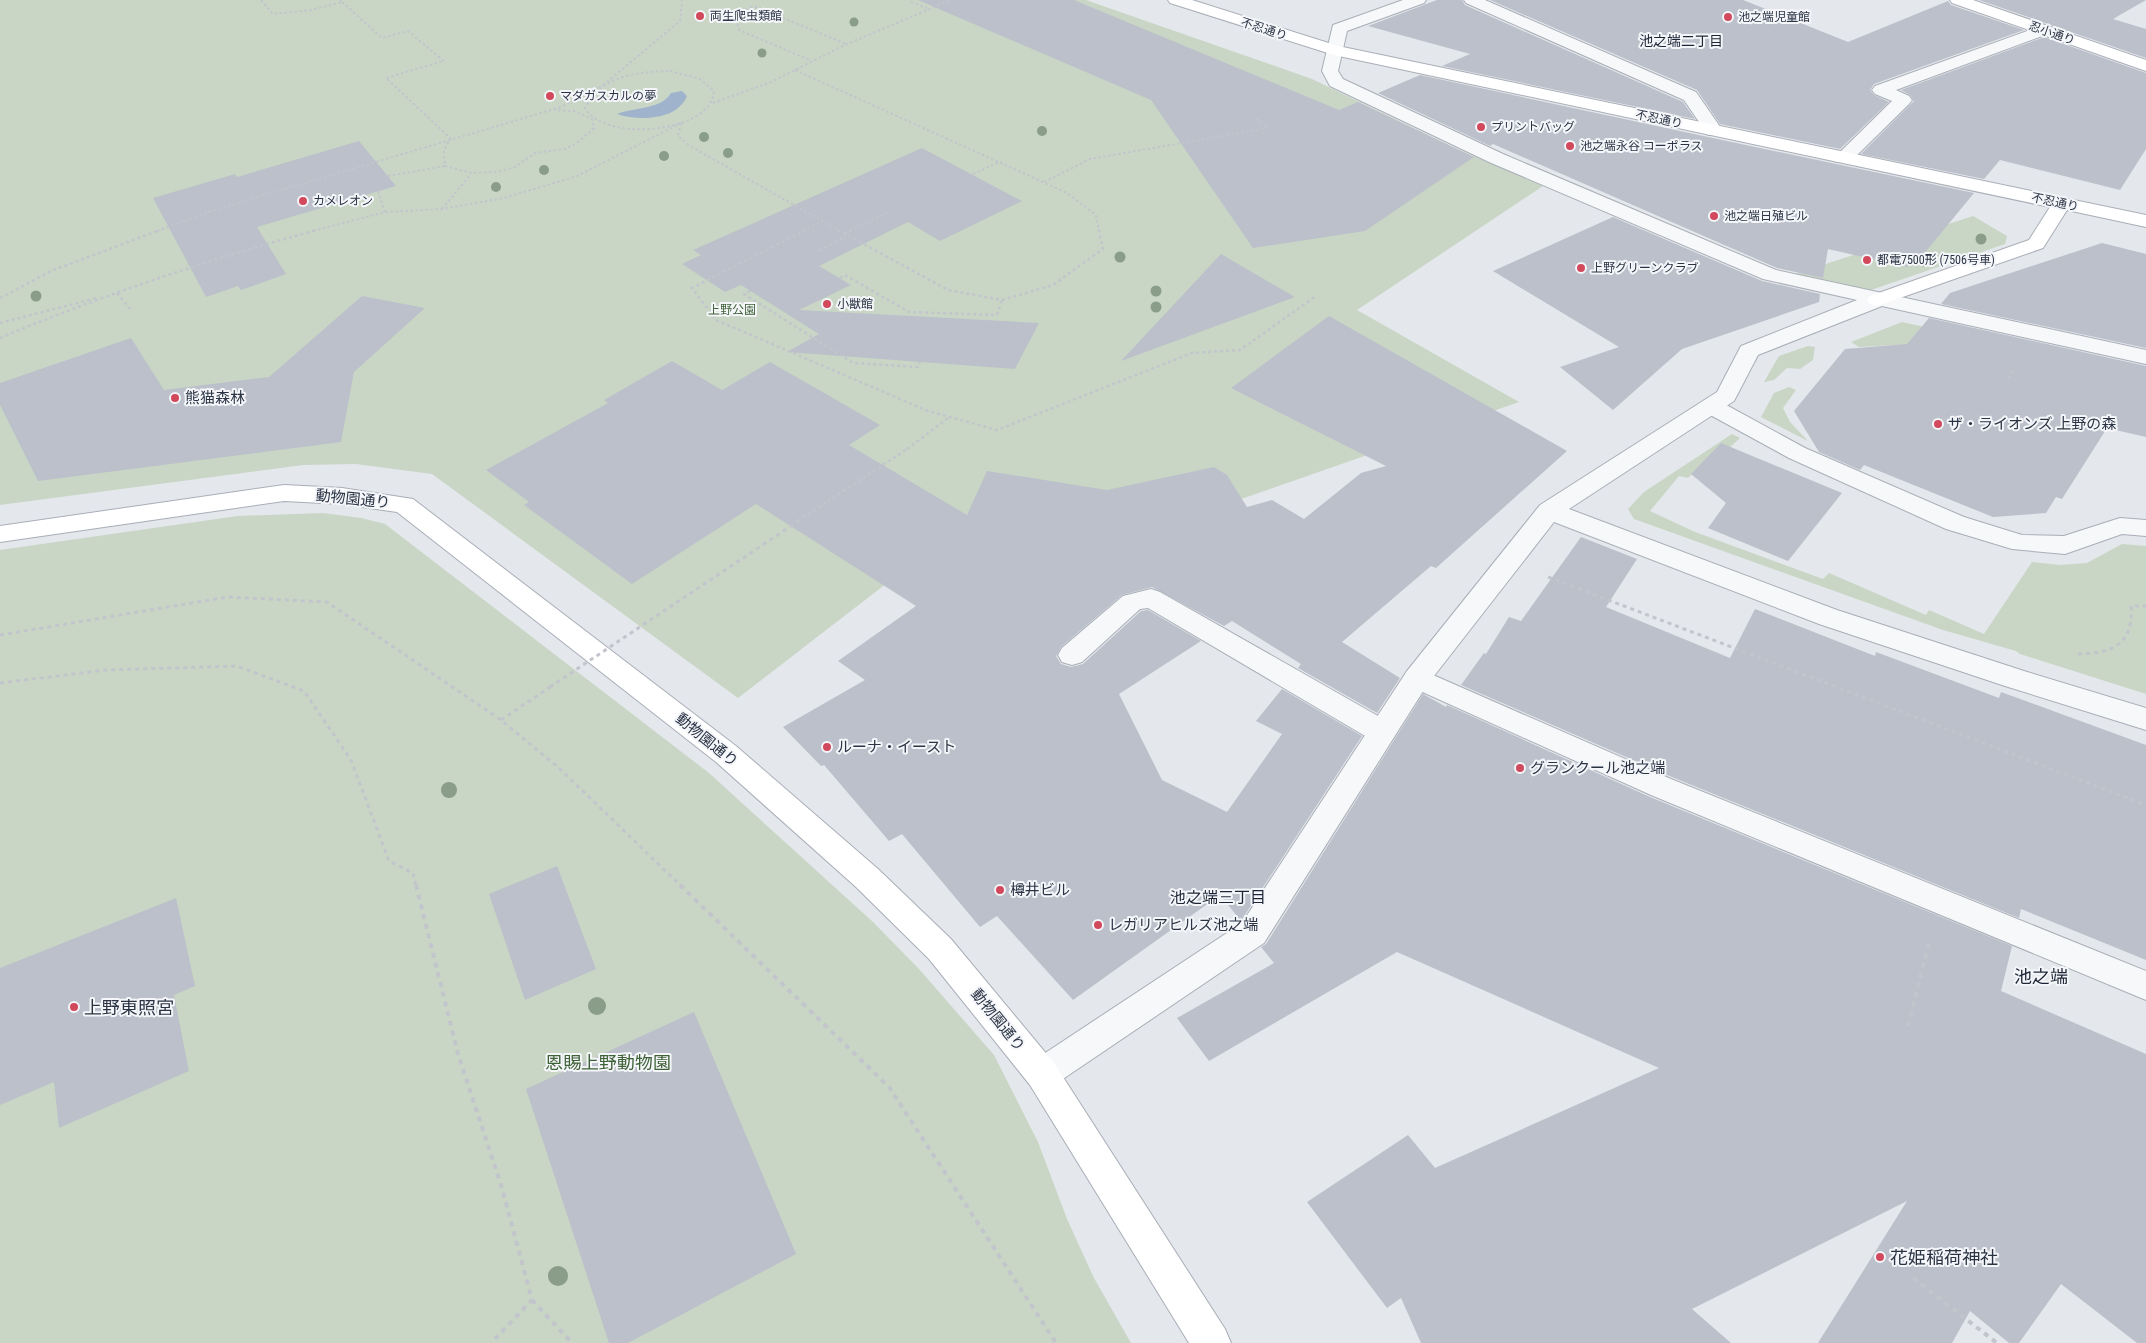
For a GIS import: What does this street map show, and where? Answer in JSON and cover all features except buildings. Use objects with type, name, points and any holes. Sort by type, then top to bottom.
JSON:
[{"type":"street","name":"不忍通り","points":[[1176,0],[1334,50],[2146,221]]},
{"type":"street","points":[[1418,0],[1339,28],[1330,72],[1336,82],[1496,158],[1770,275],[1877,300],[2146,357]]},
{"type":"street","points":[[1472,0],[1690,96],[1714,131]]},
{"type":"street","name":"忍小通り","points":[[1958,0],[2146,66]]},
{"type":"street","points":[[1843,158],[1903,100],[1881,90],[2044,30]]},
{"type":"street","points":[[1042,1074],[1253,933],[1417,678],[1549,511],[1726,396],[1749,351],[1877,300],[2036,244],[2061,204]]},
{"type":"street","points":[[1711,406],[1815,461],[1955,523],[2021,543],[2065,544],[2120,526],[2146,528]]},
{"type":"street","name":"動物園通り","points":[[0,534],[284,493],[342,496],[404,505],[726,754],[866,878],[940,949],[1042,1074],[1211,1343]]},
{"type":"street","points":[[1549,511],[1828,616],[2016,679],[2146,719]]},
{"type":"street","points":[[1072,655],[1132,602],[1151,598],[1382,732]]},
{"type":"street","points":[[1417,678],[1661,787],[2146,986]]},
{"type":"path","points":[[261,0],[273,14],[311,10],[341,1],[382,38],[408,31],[444,61],[386,78],[450,138]]},
{"type":"path","points":[[388,176],[445,166],[472,174],[497,172],[515,167],[534,153],[565,149],[577,143],[594,128],[592,118],[586,108],[589,96],[680,21],[682,0]]},
{"type":"path","points":[[0,338],[58,314],[247,249],[385,212],[442,209],[504,198],[577,176],[701,114],[712,103],[771,82],[847,44],[951,0]]},
{"type":"path","points":[[911,2],[929,9]]},
{"type":"path","points":[[727,11],[735,14],[754,6],[847,44]]},
{"type":"path","points":[[735,14],[739,30],[813,61]]},
{"type":"path","points":[[681,123],[678,136],[690,146],[845,235],[948,290],[1002,300],[1052,284],[1103,249],[1096,215],[1067,193],[795,70]]},
{"type":"path","points":[[0,298],[51,271],[211,211],[450,138],[561,107],[622,77],[645,72],[670,71],[691,74],[707,82],[714,91],[712,103]]},
{"type":"path","points":[[549,110],[574,111],[608,126],[630,130],[656,129],[681,123]]},
{"type":"path","points":[[1044,182],[1090,159],[1268,128],[1254,117]]},
{"type":"path","points":[[445,166],[442,157],[444,148],[450,138]]},
{"type":"path","points":[[973,174],[999,162]]},
{"type":"path","points":[[442,209],[472,174]]},
{"type":"path","points":[[378,191],[385,212]]},
{"type":"path","points":[[818,251],[890,212]]},
{"type":"path","points":[[822,222],[692,288],[716,320],[910,404],[948,417],[997,430],[1192,353],[1240,350],[1316,296]]},
{"type":"path","points":[[840,278],[845,275],[909,312],[997,315],[1002,300]]},
{"type":"path","points":[[750,291],[744,294],[853,363],[918,367],[920,362]]},
{"type":"path","points":[[117,293],[130,309]]},
{"type":"path","points":[[0,322],[117,293]]},
{"type":"path","points":[[501,720],[906,449],[948,417]]},
{"type":"path","points":[[1508,561],[2146,805]]},
{"type":"path","points":[[0,634],[228,596],[327,602],[501,720],[560,768],[889,1087],[1056,1343]]},
{"type":"path","points":[[2073,654],[2092,654],[2112,649],[2126,639],[2134,622],[2131,606],[2146,606]]},
{"type":"path","points":[[0,683],[106,670],[237,666],[304,691],[351,760],[390,861],[413,873],[458,1054],[502,1188],[532,1300],[572,1343]]},
{"type":"path","points":[[1908,1026],[1940,901]]},
{"type":"path","points":[[1913,1278],[1997,1343]]},
{"type":"path","points":[[491,1343],[532,1300]]},
{"type":"green space","name":"上野公園","points":[[0,0],[1086,0],[1312,79],[1455,148],[1543,186],[1357,310],[1519,402],[1181,520],[961,526],[738,698],[432,474],[356,464],[303,465],[0,505]]},
{"type":"green space","points":[[1973,216],[2007,236],[2005,244],[1871,290],[1795,274]]},
{"type":"green space","points":[[1902,322],[2011,346],[1894,345],[1859,347],[1851,342]]},
{"type":"green space","points":[[1808,346],[1815,347],[1813,360],[1800,369],[1787,368],[1774,380],[1764,382],[1779,356]]},
{"type":"green space","points":[[1789,387],[1796,390],[1783,408],[1790,422],[1808,441],[1761,417],[1774,393]]},
{"type":"green space","points":[[1732,434],[1740,438],[1716,460],[1708,458],[1688,478],[1679,476],[1650,511],[1695,532],[1823,579],[1829,573],[1926,615],[1929,610],[1984,634],[2032,562],[2060,565],[2087,563],[2122,544],[2146,546],[2146,694],[2020,654],[2016,651],[1943,630],[1634,519],[1628,509],[1644,492]]},
{"type":"green space","name":"恩賜上野動物園","points":[[323,513],[361,518],[385,524],[709,773],[873,922],[919,969],[994,1055],[1038,1142],[1067,1219],[1094,1278],[1131,1343],[0,1343],[0,550],[237,516]]},
{"type":"water","points":[[682,91],[687,96],[682,104],[666,115],[635,118],[617,114],[654,105],[667,98],[671,93]]},
{"type":"place","name":"両生爬虫類館","points":[[700,16]]},
{"type":"place","name":"池之端児童館","points":[[1728,17]]},
{"type":"place","name":"マダガスカルの夢","points":[[550,96]]},
{"type":"place","name":"プリントバッグ","points":[[1481,127]]},
{"type":"place","name":"池之端永谷 コーポラス","points":[[1570,146]]},
{"type":"place","name":"カメレオン","points":[[303,201]]},
{"type":"place","name":"池之端日殖ビル","points":[[1714,216]]},
{"type":"place","name":"都電7500形 (7506号車)","points":[[1867,260]]},
{"type":"place","name":"上野グリーンクラブ","points":[[1581,268]]},
{"type":"place","name":"小獣館","points":[[827,304]]},
{"type":"place","name":"熊猫森林","points":[[175,398]]},
{"type":"place","name":"ザ・ライオンズ 上野の森","points":[[1938,424]]},
{"type":"place","name":"ルーナ・イースト","points":[[827,747]]},
{"type":"place","name":"グランクール池之端","points":[[1520,768]]},
{"type":"place","name":"樽井ビル","points":[[1000,890]]},
{"type":"place","name":"レガリアヒルズ池之端","points":[[1098,925]]},
{"type":"place","name":"上野東照宮","points":[[74,1007]]},
{"type":"place","name":"花姫稲荷神社","points":[[1880,1257]]},
{"type":"district","name":"池之端二丁目","points":[[1681,41]]},
{"type":"district","name":"池之端三丁目","points":[[1218,897]]},
{"type":"district","name":"池之端","points":[[2041,976]]}]
